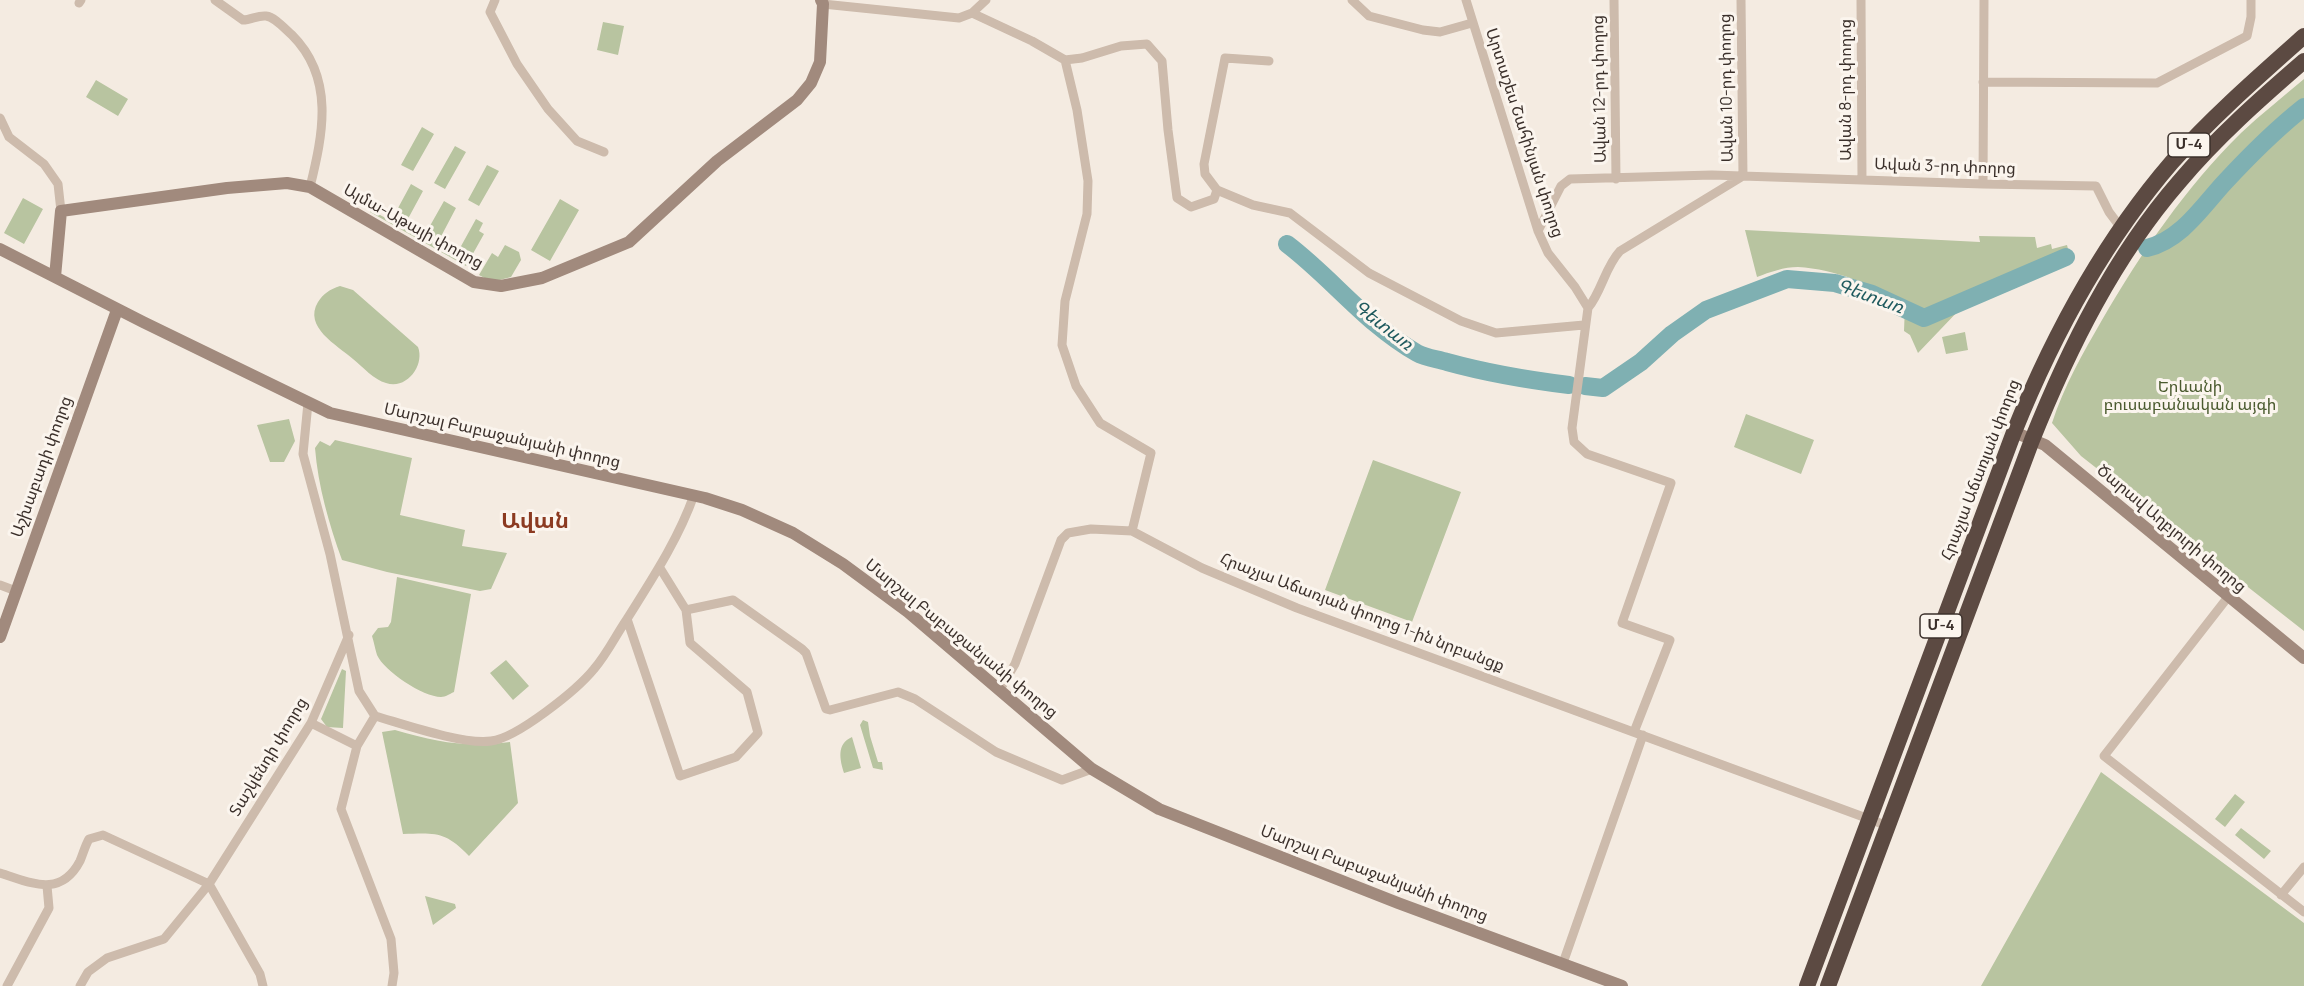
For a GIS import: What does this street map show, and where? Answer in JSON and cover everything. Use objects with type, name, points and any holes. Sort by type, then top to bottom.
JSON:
[{"type":"highway","name":"Հրաչյա Աճառյան փողոց","points":[[1807,986],[2014,432],[2050,350],[2094,270],[2121,228],[2172,162],[2304,36]]},
{"type":"highway","name":"Մ-4","points":[[1828,986],[2032,440],[2049,397],[2087,319],[2135,240],[2178,183],[2212,145],[2304,61]]},
{"type":"main road","name":"Ալմա-Աթայի փողոց","points":[[61,211],[286,183],[310,187],[474,282],[501,286],[542,278],[629,242],[717,161],[797,100],[811,83],[820,62],[822,2]]},
{"type":"main road","points":[[55,277],[61,211]]},
{"type":"main road","name":"Մարշալ Բաբաջանյանի փողոց","points":[[0,249],[117,310],[308,403],[343,417],[694,495],[742,510],[793,532],[843,564],[908,612],[1092,769],[1159,809],[1398,903],[1622,986]]},
{"type":"main road","name":"Աշխաբադի փողոց","points":[[0,637],[117,310]]},
{"type":"main road","name":"Ծարավ Աղբյուրի փողոց","points":[[2014,432],[2045,445],[2304,658]]},
{"type":"street","points":[[215,0],[243,20],[262,16],[270,17],[306,50],[315,68],[324,118],[310,187]]},
{"type":"street","points":[[495,0],[490,12],[518,64],[548,109],[577,141],[604,152]]},
{"type":"street","points":[[822,2],[959,18],[972,13],[986,0]]},
{"type":"street","points":[[1352,0],[1369,16],[1423,30],[1440,32],[1472,23]]},
{"type":"street","name":"Արտաշես Շահինյան փողոց","points":[[1466,0],[1538,231],[1548,253],[1575,287],[1588,308]]},
{"type":"street","name":"Ավան 12-րդ փողոց","points":[[1614,0],[1616,178]]},
{"type":"street","name":"Ավան 10-րդ փողոց","points":[[1741,0],[1743,176]]},
{"type":"street","name":"Ավան 8-րդ փողոց","points":[[1861,0],[1862,180]]},
{"type":"street","points":[[1983,184],[1984,0]]},
{"type":"street","points":[[1983,82],[2157,83],[2247,36],[2252,17],[2251,0]]},
{"type":"street","points":[[972,13],[1032,41],[1065,60],[1082,58],[1120,46],[1147,44],[1162,61],[1167,130],[1177,198],[1191,207],[1214,199],[1217,190]]},
{"type":"street","points":[[1269,61],[1225,57],[1204,164],[1205,174],[1217,190],[1253,205],[1290,213],[1369,273],[1461,321],[1496,333],[1584,325]]},
{"type":"street","points":[[999,691],[1015,664],[1061,540],[1068,533],[1091,529],[1132,531],[1151,453],[1101,423],[1076,386],[1062,345],[1065,301],[1087,214],[1088,181],[1077,110],[1065,60]]},
{"type":"street","points":[[0,118],[9,137],[44,164],[58,184],[61,211]]},
{"type":"street","points":[[1563,963],[1670,640],[1622,623],[1671,483],[1587,454],[1574,442],[1572,428],[1584,325],[1588,308],[1620,251],[1743,176]]},
{"type":"street","name":"Ավան 3-րդ փողոց","points":[[1538,231],[1565,181],[1575,178],[1743,176],[2096,186],[2121,228]]},
{"type":"street","points":[[308,403],[303,454],[330,554],[349,635],[359,691],[375,716],[467,740],[501,739],[520,729],[578,685],[594,669],[660,568],[680,532],[694,495]]},
{"type":"street","name":"Հրաչյա Աճառյան փողոց 1-ին նրբանցք","points":[[1132,531],[1202,568],[1297,608],[1888,826]]},
{"type":"street","points":[[627,619],[680,776],[736,757],[758,733],[747,692],[690,643],[686,610],[660,568]]},
{"type":"street","points":[[0,585],[16,591]]},
{"type":"street","points":[[2228,597],[2104,756],[2304,912]]},
{"type":"street","points":[[686,610],[733,600],[794,642],[806,653],[826,709],[860,704],[898,692],[915,699],[996,752],[1062,780],[1092,769]]},
{"type":"street","name":"Տաշկենդի փողոց","points":[[80,986],[88,972],[107,958],[164,939],[209,884],[311,723],[349,635]]},
{"type":"street","points":[[375,716],[357,746],[341,809],[391,939],[394,973],[392,986]]},
{"type":"street","points":[[311,723],[357,746]]},
{"type":"street","points":[[0,873],[47,886],[63,880],[72,873],[89,839],[103,835],[209,884],[260,974],[263,986]]},
{"type":"street","points":[[2281,895],[2304,867]]},
{"type":"street","points":[[7,986],[49,908],[47,886]]},
{"type":"green space","points":[[603,22],[624,26],[618,55],[597,50]]},
{"type":"green space","name":"Երևանի բուսաբանական այգի","points":[[2304,79],[2304,631],[2081,456],[2052,423],[2068,383],[2117,295],[2183,198],[2241,133]]},
{"type":"green space","points":[[96,80],[128,99],[118,116],[86,97]]},
{"type":"green space","points":[[422,127],[434,134],[413,171],[401,165]]},
{"type":"green space","points":[[455,146],[466,152],[445,189],[434,183]]},
{"type":"green space","points":[[487,165],[499,171],[479,206],[468,200]]},
{"type":"green space","points":[[411,184],[423,191],[403,228],[422,240],[444,201],[456,208],[436,246],[455,257],[476,219],[483,223],[479,231],[484,234],[466,266],[370,212],[371,210],[391,221]]},
{"type":"green space","points":[[23,198],[43,209],[24,244],[4,233]]},
{"type":"green space","points":[[560,199],[579,210],[550,261],[531,250]]},
{"type":"green space","points":[[1745,230],[1980,242],[1979,236],[2035,237],[2037,248],[2051,244],[2052,249],[2067,245],[2071,261],[1961,308],[1918,353],[1910,335],[1904,331],[1905,305],[1867,285],[1812,268],[1793,267],[1757,277]]},
{"type":"green space","points":[[505,245],[519,252],[521,260],[511,277],[492,282],[479,275],[492,253],[498,257]]},
{"type":"green space","points":[[340,286],[353,290],[418,347],[419,361],[407,379],[394,384],[377,379],[324,335],[318,327],[315,311],[318,302],[327,292]]},
{"type":"green space","points":[[1965,332],[1968,350],[1946,354],[1942,337]]},
{"type":"green space","points":[[1746,414],[1814,440],[1801,474],[1734,447]]},
{"type":"green space","points":[[289,419],[295,441],[284,462],[270,462],[257,425]]},
{"type":"green space","points":[[335,440],[412,458],[400,515],[465,530],[462,546],[507,553],[491,589],[480,591],[387,572],[342,560],[325,505],[315,448],[320,441],[330,446]]},
{"type":"green space","points":[[1373,460],[1461,492],[1412,622],[1325,590]]},
{"type":"green space","points":[[397,577],[471,594],[454,692],[446,696],[433,696],[415,688],[387,668],[377,655],[372,636],[378,628],[388,627],[391,622]]},
{"type":"green space","points":[[506,660],[529,686],[513,700],[490,673]]},
{"type":"green space","points":[[342,669],[346,671],[343,728],[327,727],[321,719]]},
{"type":"green space","points":[[863,720],[868,722],[878,762],[882,762],[883,770],[873,768],[860,725]]},
{"type":"green space","points":[[395,730],[452,743],[510,742],[518,803],[469,856],[453,842],[439,835],[403,834],[382,732]]},
{"type":"green space","points":[[852,737],[861,768],[844,773],[841,748]]},
{"type":"green space","points":[[2101,772],[2304,923],[2304,986],[1981,986]]},
{"type":"green space","points":[[2235,794],[2245,802],[2225,827],[2215,819]]},
{"type":"green space","points":[[2241,828],[2271,851],[2264,859],[2235,835]]},
{"type":"green space","points":[[425,896],[455,904],[456,908],[433,925]]},
{"type":"waterway","name":"Գետառ","points":[[2147,248],[2170,238],[2190,222],[2253,153],[2304,107]]},
{"type":"waterway","name":"Գետառ","points":[[1287,244],[1382,329],[1417,353],[1492,373],[1569,385]]},
{"type":"waterway","name":"Գետառ","points":[[1585,386],[1603,388],[1641,362],[1672,334],[1706,310],[1787,279],[1835,283],[1872,294],[1924,318],[2066,257]]},
{"type":"district","name":"Ավան","points":[[535,522]]}]
